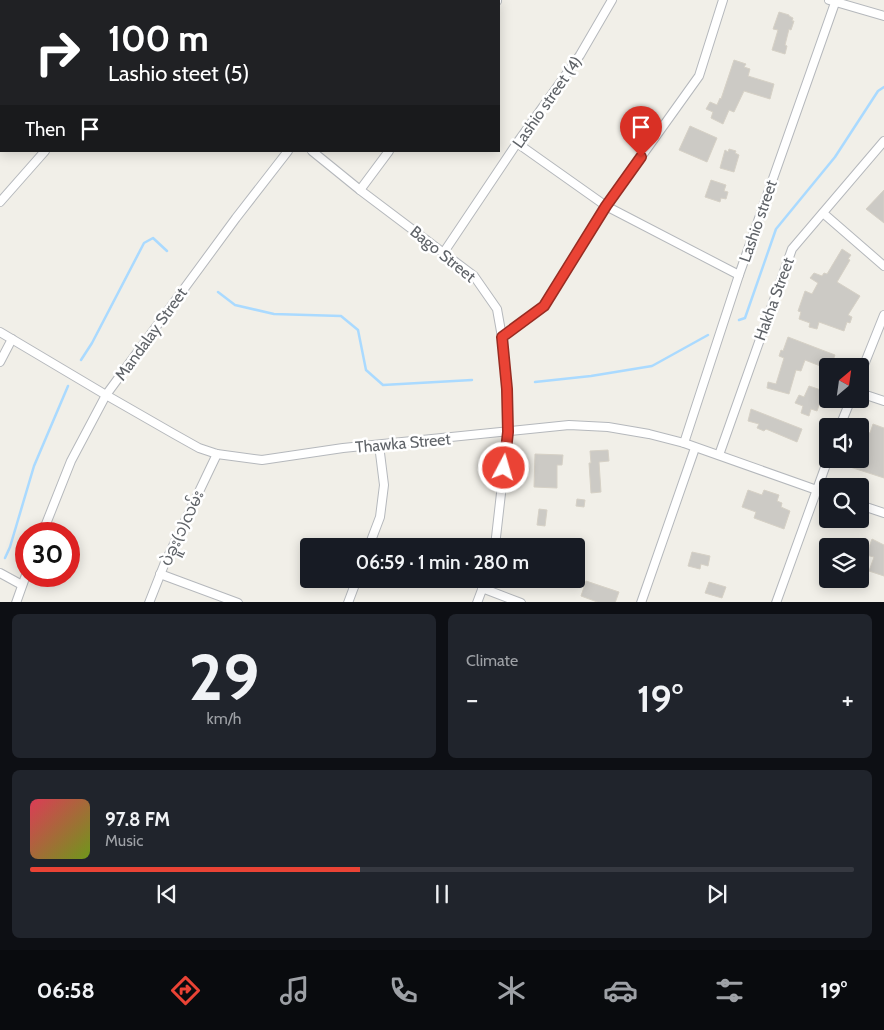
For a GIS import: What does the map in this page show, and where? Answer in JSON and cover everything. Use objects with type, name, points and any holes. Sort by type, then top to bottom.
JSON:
[{"type":"street","name":"Lashio street (4)","points":[[444,252],[517,143],[580,55],[612,0]]},
{"type":"street","points":[[502,337],[544,306],[606,206],[699,76],[723,0]]},
{"type":"street","points":[[833,1],[884,16]]},
{"type":"street","name":"Lashio street","points":[[684,443],[739,275],[833,1]]},
{"type":"street","name":"Hakha Street","points":[[718,455],[792,249],[884,141]]},
{"type":"street","points":[[517,143],[606,206],[739,275]]},
{"type":"street","points":[[0,202],[44,152]]},
{"type":"street","name":"Mandalay Street","points":[[47,522],[71,461],[106,395],[236,218],[287,152]]},
{"type":"street","name":"Bago Street","points":[[313,152],[360,190],[474,276],[497,309],[507,389],[508,432],[496,538]]},
{"type":"street","points":[[360,190],[388,152]]},
{"type":"street","points":[[822,213],[884,266]]},
{"type":"street","points":[[866,358],[884,314]]},
{"type":"street","name":"Thawka Street","points":[[0,332],[199,448],[217,454],[262,460],[343,448],[569,425],[608,427],[684,443],[819,491]]},
{"type":"street","points":[[0,362],[12,339]]},
{"type":"street","points":[[869,396],[884,402]]},
{"type":"street","points":[[372,538],[380,517],[384,485],[379,445]]},
{"type":"street","points":[[641,602],[695,448]]},
{"type":"street","name":"ပဲခူး(၁)လမ်း","points":[[149,602],[160,574],[217,454]]},
{"type":"street","points":[[777,602],[825,468]]},
{"type":"street","points":[[869,508],[884,513]]},
{"type":"street","points":[[0,572],[15,581]]},
{"type":"street","points":[[160,574],[238,602]]},
{"type":"street","points":[[16,602],[21,587]]},
{"type":"street","points":[[348,602],[353,588]]},
{"type":"street","points":[[477,602],[482,588],[521,602]]},
{"type":"building","points":[[779,12],[789,15],[793,18],[792,21],[794,21],[791,30],[789,29],[785,54],[772,50],[778,30],[773,29]]},
{"type":"building","points":[[734,60],[746,64],[744,67],[750,69],[748,76],[774,84],[770,99],[744,91],[734,112],[729,110],[723,124],[711,118],[713,112],[706,109],[710,102],[717,105],[721,99]]},
{"type":"building","points":[[690,126],[717,138],[707,162],[679,150]]},
{"type":"building","points":[[729,149],[736,151],[735,153],[739,155],[734,172],[720,168],[725,150],[728,152]]},
{"type":"building","points":[[711,180],[726,185],[724,191],[728,192],[726,199],[721,198],[720,202],[705,197]]},
{"type":"building","points":[[884,190],[884,223],[866,209]]},
{"type":"building","points":[[842,249],[851,255],[837,282],[860,296],[848,315],[852,317],[850,323],[847,322],[844,331],[819,322],[817,329],[809,327],[810,323],[799,319],[801,312],[798,311],[805,291],[812,294],[818,283],[810,278],[814,273],[822,276],[824,273],[827,274]]},
{"type":"building","points":[[788,337],[835,355],[834,358],[819,358],[819,365],[805,360],[801,371],[796,370],[789,394],[767,388],[768,382],[776,384],[784,358],[779,356],[781,350],[783,351]]},
{"type":"building","points":[[809,386],[819,389],[817,411],[811,409],[809,416],[801,413],[803,406],[795,403],[799,395],[804,397]]},
{"type":"building","points":[[751,409],[802,429],[797,442],[766,429],[764,431],[757,428],[759,424],[748,421]]},
{"type":"building","points":[[873,424],[884,428],[884,478],[853,468],[869,468],[870,433]]},
{"type":"building","points":[[608,450],[609,461],[599,462],[601,492],[591,493],[590,451]]},
{"type":"building","points":[[535,454],[563,455],[562,465],[557,465],[557,488],[534,487]]},
{"type":"building","points":[[748,490],[762,495],[764,490],[779,495],[777,501],[782,503],[781,507],[790,511],[784,529],[754,518],[756,512],[742,507]]},
{"type":"building","points":[[577,499],[585,500],[584,507],[576,506]]},
{"type":"building","points":[[539,509],[547,510],[545,526],[537,525]]},
{"type":"building","points":[[872,539],[884,545],[884,576],[869,571],[874,557],[869,556],[869,547]]},
{"type":"building","points":[[692,552],[710,556],[708,566],[701,564],[700,569],[688,566]]},
{"type":"building","points":[[586,581],[619,592],[615,602],[597,602],[581,596]]},
{"type":"building","points":[[709,582],[726,587],[722,598],[705,593]]},
{"type":"waterway","points":[[739,320],[745,318],[776,229],[835,157],[878,91],[884,87]]},
{"type":"waterway","points":[[81,360],[92,343],[144,243],[153,238],[167,251]]},
{"type":"waterway","points":[[218,292],[235,305],[274,314],[341,316],[358,330],[366,370],[383,385],[472,380]]},
{"type":"waterway","points":[[535,382],[591,376],[652,366],[708,335]]},
{"type":"waterway","points":[[5,558],[34,466],[68,386]]},
{"type":"route","points":[[504,468],[508,432],[507,389],[502,337],[544,306],[606,206],[641,157]]}]
